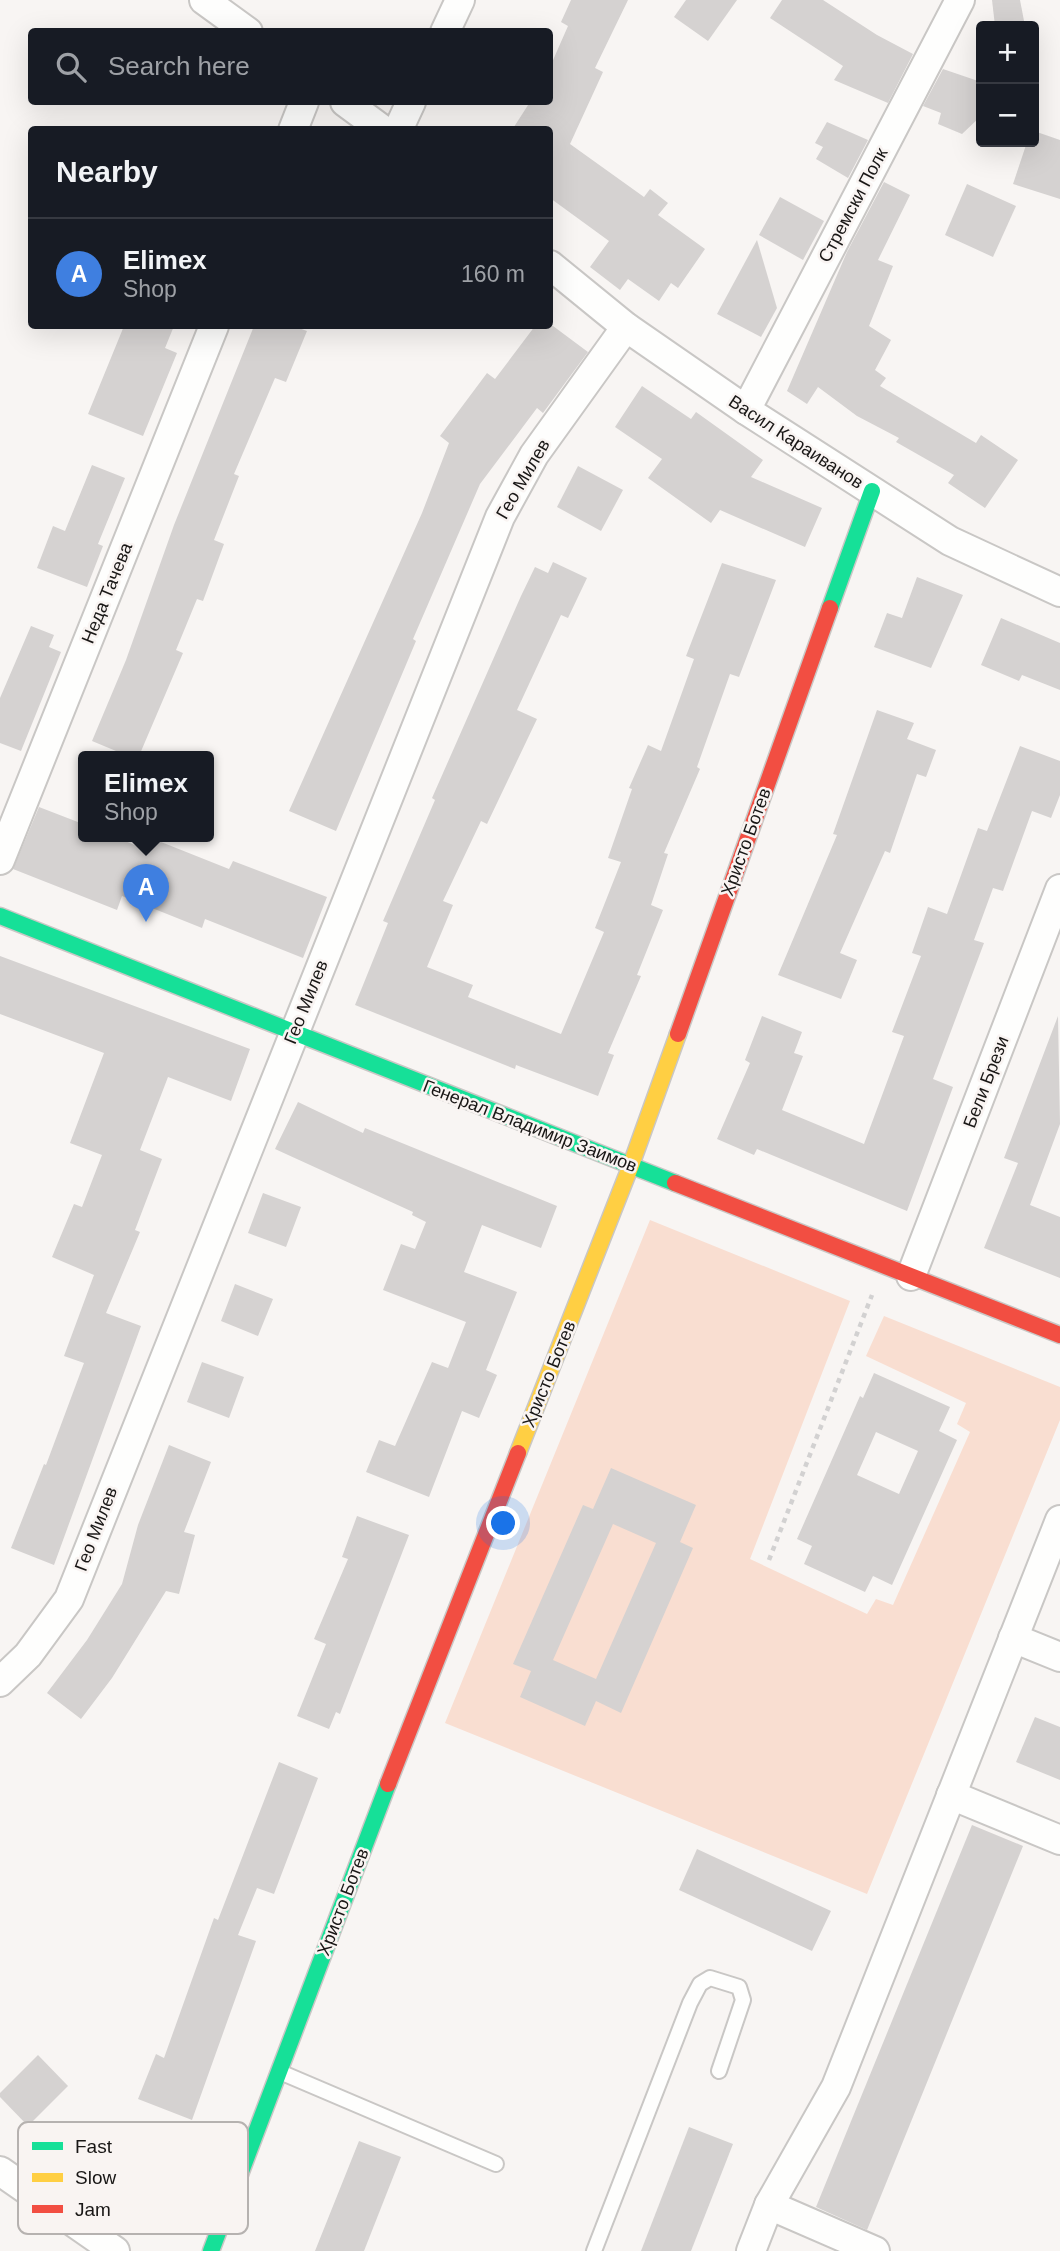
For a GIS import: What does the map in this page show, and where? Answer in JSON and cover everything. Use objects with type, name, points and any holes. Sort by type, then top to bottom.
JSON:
[{"type":"street","points":[[204,0],[242,28]]},
{"type":"street","points":[[447,28],[460,0]]},
{"type":"street","name":"Стремски Полк","points":[[746,411],[960,0]]},
{"type":"street","points":[[295,126],[303,105]]},
{"type":"street","points":[[349,105],[378,126]]},
{"type":"street","points":[[400,126],[410,105]]},
{"type":"street","name":"Васил Караиванов","points":[[553,267],[626,327],[746,411],[950,541],[1060,592]]},
{"type":"street","name":"Гео Милев","points":[[0,1682],[28,1655],[69,1599],[500,517],[534,455],[626,327]]},
{"type":"street","name":"Неда Тачева","points":[[0,860],[213,329]]},
{"type":"street","name":"Христо Ботев","points":[[248,2153],[409,1728],[631,1165],[872,491]]},
{"type":"street","name":"Бели Брези","points":[[911,1276],[1060,889]]},
{"type":"street","name":"Генерал Владимир Заимов","points":[[0,916],[1060,1335]]},
{"type":"street","points":[[751,2251],[769,2205],[836,2087],[1060,1520]]},
{"type":"street","points":[[1013,1638],[1060,1657]]},
{"type":"street","points":[[951,1795],[1060,1840]]},
{"type":"street","points":[[0,2171],[18,2184]]},
{"type":"street","points":[[769,2205],[875,2251]]},
{"type":"street","points":[[91,2234],[115,2251]]},
{"type":"street","name":"Христо Ботев","points":[[211,2251],[217,2234]]},
{"type":"lane","points":[[594,2251],[691,2003],[700,1984],[710,1978],[739,1987],[743,2000],[719,2071]]},
{"type":"lane","points":[[279,2071],[496,2164]]},
{"type":"path","points":[[769,1560],[884,1265]]},
{"type":"shaded area","points":[[650,1220],[850,1301],[750,1559],[867,1614],[876,1599],[893,1605],[970,1432],[957,1424],[966,1403],[866,1356],[884,1316],[1060,1387],[1060,1420],[867,1894],[445,1723]]},
{"type":"building","points":[[571,0],[628,0],[595,68],[603,72],[570,144],[644,197],[650,189],[668,203],[658,215],[705,249],[678,288],[671,283],[659,301],[628,279],[620,290],[590,267],[609,241],[553,200],[553,126],[515,126],[528,105],[553,105],[553,60],[568,26],[561,22]]},
{"type":"building","points":[[686,0],[737,0],[708,41],[674,17]]},
{"type":"building","points":[[782,0],[823,0],[877,35],[913,54],[888,103],[834,80],[843,66],[770,18]]},
{"type":"building","points":[[992,0],[1020,0],[1024,21],[994,21]]},
{"type":"building","points":[[943,69],[976,80],[976,121],[962,134],[938,124],[941,113],[923,106]]},
{"type":"building","points":[[827,122],[868,140],[848,178],[816,159],[823,147],[815,143]]},
{"type":"building","points":[[1039,133],[1060,140],[1060,199],[1013,184],[1025,147],[1039,147]]},
{"type":"building","points":[[884,182],[910,195],[878,260],[893,266],[869,326],[891,340],[875,370],[886,378],[880,386],[976,443],[981,435],[1018,460],[985,508],[948,483],[954,475],[896,442],[899,438],[857,416],[818,387],[807,404],[787,391],[847,252]]},
{"type":"building","points":[[967,184],[1016,206],[993,257],[945,235]]},
{"type":"building","points":[[780,197],[824,221],[803,260],[759,235]]},
{"type":"building","points":[[757,240],[777,308],[761,337],[717,314]]},
{"type":"building","points":[[553,326],[588,352],[543,413],[537,408],[480,484],[413,639],[416,641],[336,831],[289,811],[422,513],[449,443],[440,436],[487,373],[495,379],[533,329],[553,329]]},
{"type":"building","points":[[123,329],[173,329],[165,348],[177,353],[143,436],[88,414]]},
{"type":"building","points":[[253,329],[307,331],[286,382],[275,378],[234,474],[239,476],[214,540],[224,544],[203,601],[197,599],[176,650],[183,653],[141,751],[116,751],[92,741],[126,660],[174,525]]},
{"type":"building","points":[[642,386],[691,419],[696,412],[763,460],[751,477],[822,508],[805,547],[720,510],[711,523],[648,478],[662,459],[615,427]]},
{"type":"building","points":[[92,465],[125,478],[98,544],[103,546],[87,587],[37,568],[53,526],[65,531]]},
{"type":"building","points":[[578,466],[623,490],[601,531],[557,507]]},
{"type":"building","points":[[553,562],[587,578],[568,618],[561,615],[517,710],[537,719],[487,824],[481,821],[443,901],[453,905],[427,967],[473,985],[468,997],[561,1034],[604,932],[595,928],[621,862],[608,858],[632,789],[629,788],[648,745],[661,751],[694,659],[686,656],[722,563],[776,580],[739,677],[730,674],[697,767],[700,769],[664,853],[668,854],[651,905],[663,910],[637,975],[641,976],[608,1053],[614,1055],[598,1096],[516,1065],[515,1069],[355,1005],[388,923],[383,921],[435,800],[432,798],[521,596],[535,567],[548,573]]},
{"type":"building","points":[[917,577],[963,595],[931,668],[874,647],[887,613],[902,618]]},
{"type":"building","points":[[1001,618],[1060,643],[1060,690],[1022,675],[1019,681],[981,665]]},
{"type":"building","points":[[31,626],[54,635],[49,647],[61,652],[21,751],[0,743],[0,698]]},
{"type":"building","points":[[877,710],[914,723],[907,739],[936,750],[926,777],[917,774],[890,853],[885,851],[840,953],[857,960],[841,999],[778,975],[837,835],[833,834]]},
{"type":"building","points":[[1020,746],[1060,761],[1060,795],[1051,818],[1032,811],[1003,891],[993,888],[974,940],[984,943],[933,1079],[953,1087],[907,1211],[757,1149],[754,1155],[717,1139],[750,1063],[745,1060],[762,1016],[802,1032],[794,1053],[803,1056],[782,1110],[864,1144],[904,1036],[892,1032],[921,956],[912,953],[928,907],[947,914],[978,828],[987,831]]},
{"type":"building","points":[[39,807],[78,822],[78,842],[127,842],[137,846],[139,842],[161,842],[229,869],[233,861],[327,897],[303,958],[205,919],[202,928],[122,896],[117,910],[13,869]]},
{"type":"building","points":[[0,956],[250,1049],[231,1101],[168,1077],[140,1150],[162,1159],[135,1230],[140,1232],[106,1313],[141,1326],[54,1565],[11,1548],[84,1363],[64,1356],[94,1275],[52,1257],[74,1204],[82,1207],[102,1155],[70,1143],[104,1053],[0,1014]]},
{"type":"building","points":[[1058,1016],[1060,1124],[1030,1205],[1060,1217],[1060,1278],[984,1248],[1018,1163],[1004,1158]]},
{"type":"building","points":[[298,1102],[363,1133],[365,1128],[557,1206],[541,1248],[482,1225],[464,1272],[517,1292],[486,1370],[497,1375],[479,1418],[462,1411],[429,1497],[366,1472],[379,1440],[395,1446],[432,1362],[448,1368],[466,1322],[383,1290],[401,1244],[415,1249],[426,1222],[412,1215],[413,1212],[275,1149]]},
{"type":"building","points":[[263,1193],[301,1207],[286,1247],[248,1233]]},
{"type":"building","points":[[235,1284],[273,1299],[258,1336],[221,1321]]},
{"type":"building","points":[[202,1362],[244,1377],[229,1418],[187,1402]]},
{"type":"building","points":[[874,1373],[950,1407],[939,1431],[957,1440],[892,1585],[873,1576],[865,1592],[804,1564],[812,1546],[797,1539],[860,1396],[863,1398]],"holes":[[[876,1432],[918,1451],[899,1494],[857,1475]]]},
{"type":"building","points":[[169,1445],[211,1462],[184,1532],[195,1535],[179,1594],[166,1591],[112,1678],[81,1719],[47,1693],[87,1640],[122,1584],[138,1525]]},
{"type":"building","points":[[611,1468],[696,1505],[680,1542],[693,1548],[621,1713],[596,1701],[585,1726],[520,1697],[531,1671],[513,1664],[583,1505],[593,1509]],"holes":[[[613,1524],[656,1543],[596,1679],[553,1660]]]},
{"type":"building","points":[[357,1516],[409,1535],[340,1714],[336,1712],[329,1729],[297,1716],[326,1644],[314,1639],[348,1559],[342,1557]]},
{"type":"building","points":[[1035,1717],[1060,1727],[1060,1780],[1016,1762]]},
{"type":"building","points":[[279,1762],[318,1778],[274,1894],[257,1888],[238,1935],[256,1941],[192,2120],[138,2099],[156,2054],[164,2058],[214,1918],[218,1920]]},
{"type":"building","points":[[972,1825],[1023,1846],[867,2230],[816,2207]]},
{"type":"building","points":[[697,1849],[831,1911],[812,1951],[679,1890]]},
{"type":"building","points":[[38,2055],[68,2086],[32,2122],[24,2122],[0,2097],[0,2093]]},
{"type":"building","points":[[689,2127],[733,2144],[691,2251],[641,2251]]},
{"type":"building","points":[[359,2141],[401,2157],[364,2251],[315,2251]]},
{"type":"traffic: fast","points":[[830,608],[872,491]]},
{"type":"traffic: fast","points":[[0,916],[675,1183]]},
{"type":"traffic: fast","points":[[248,2153],[388,1784]]},
{"type":"traffic: fast","points":[[211,2251],[217,2234]]},
{"type":"traffic: slow","points":[[518,1453],[631,1165],[678,1034]]},
{"type":"traffic: jam","points":[[678,1034],[830,608]]},
{"type":"traffic: jam","points":[[675,1183],[1060,1335]]},
{"type":"traffic: jam","points":[[388,1784],[518,1453]]},
{"type":"place","name":"Elimex","points":[[146,922]]}]
